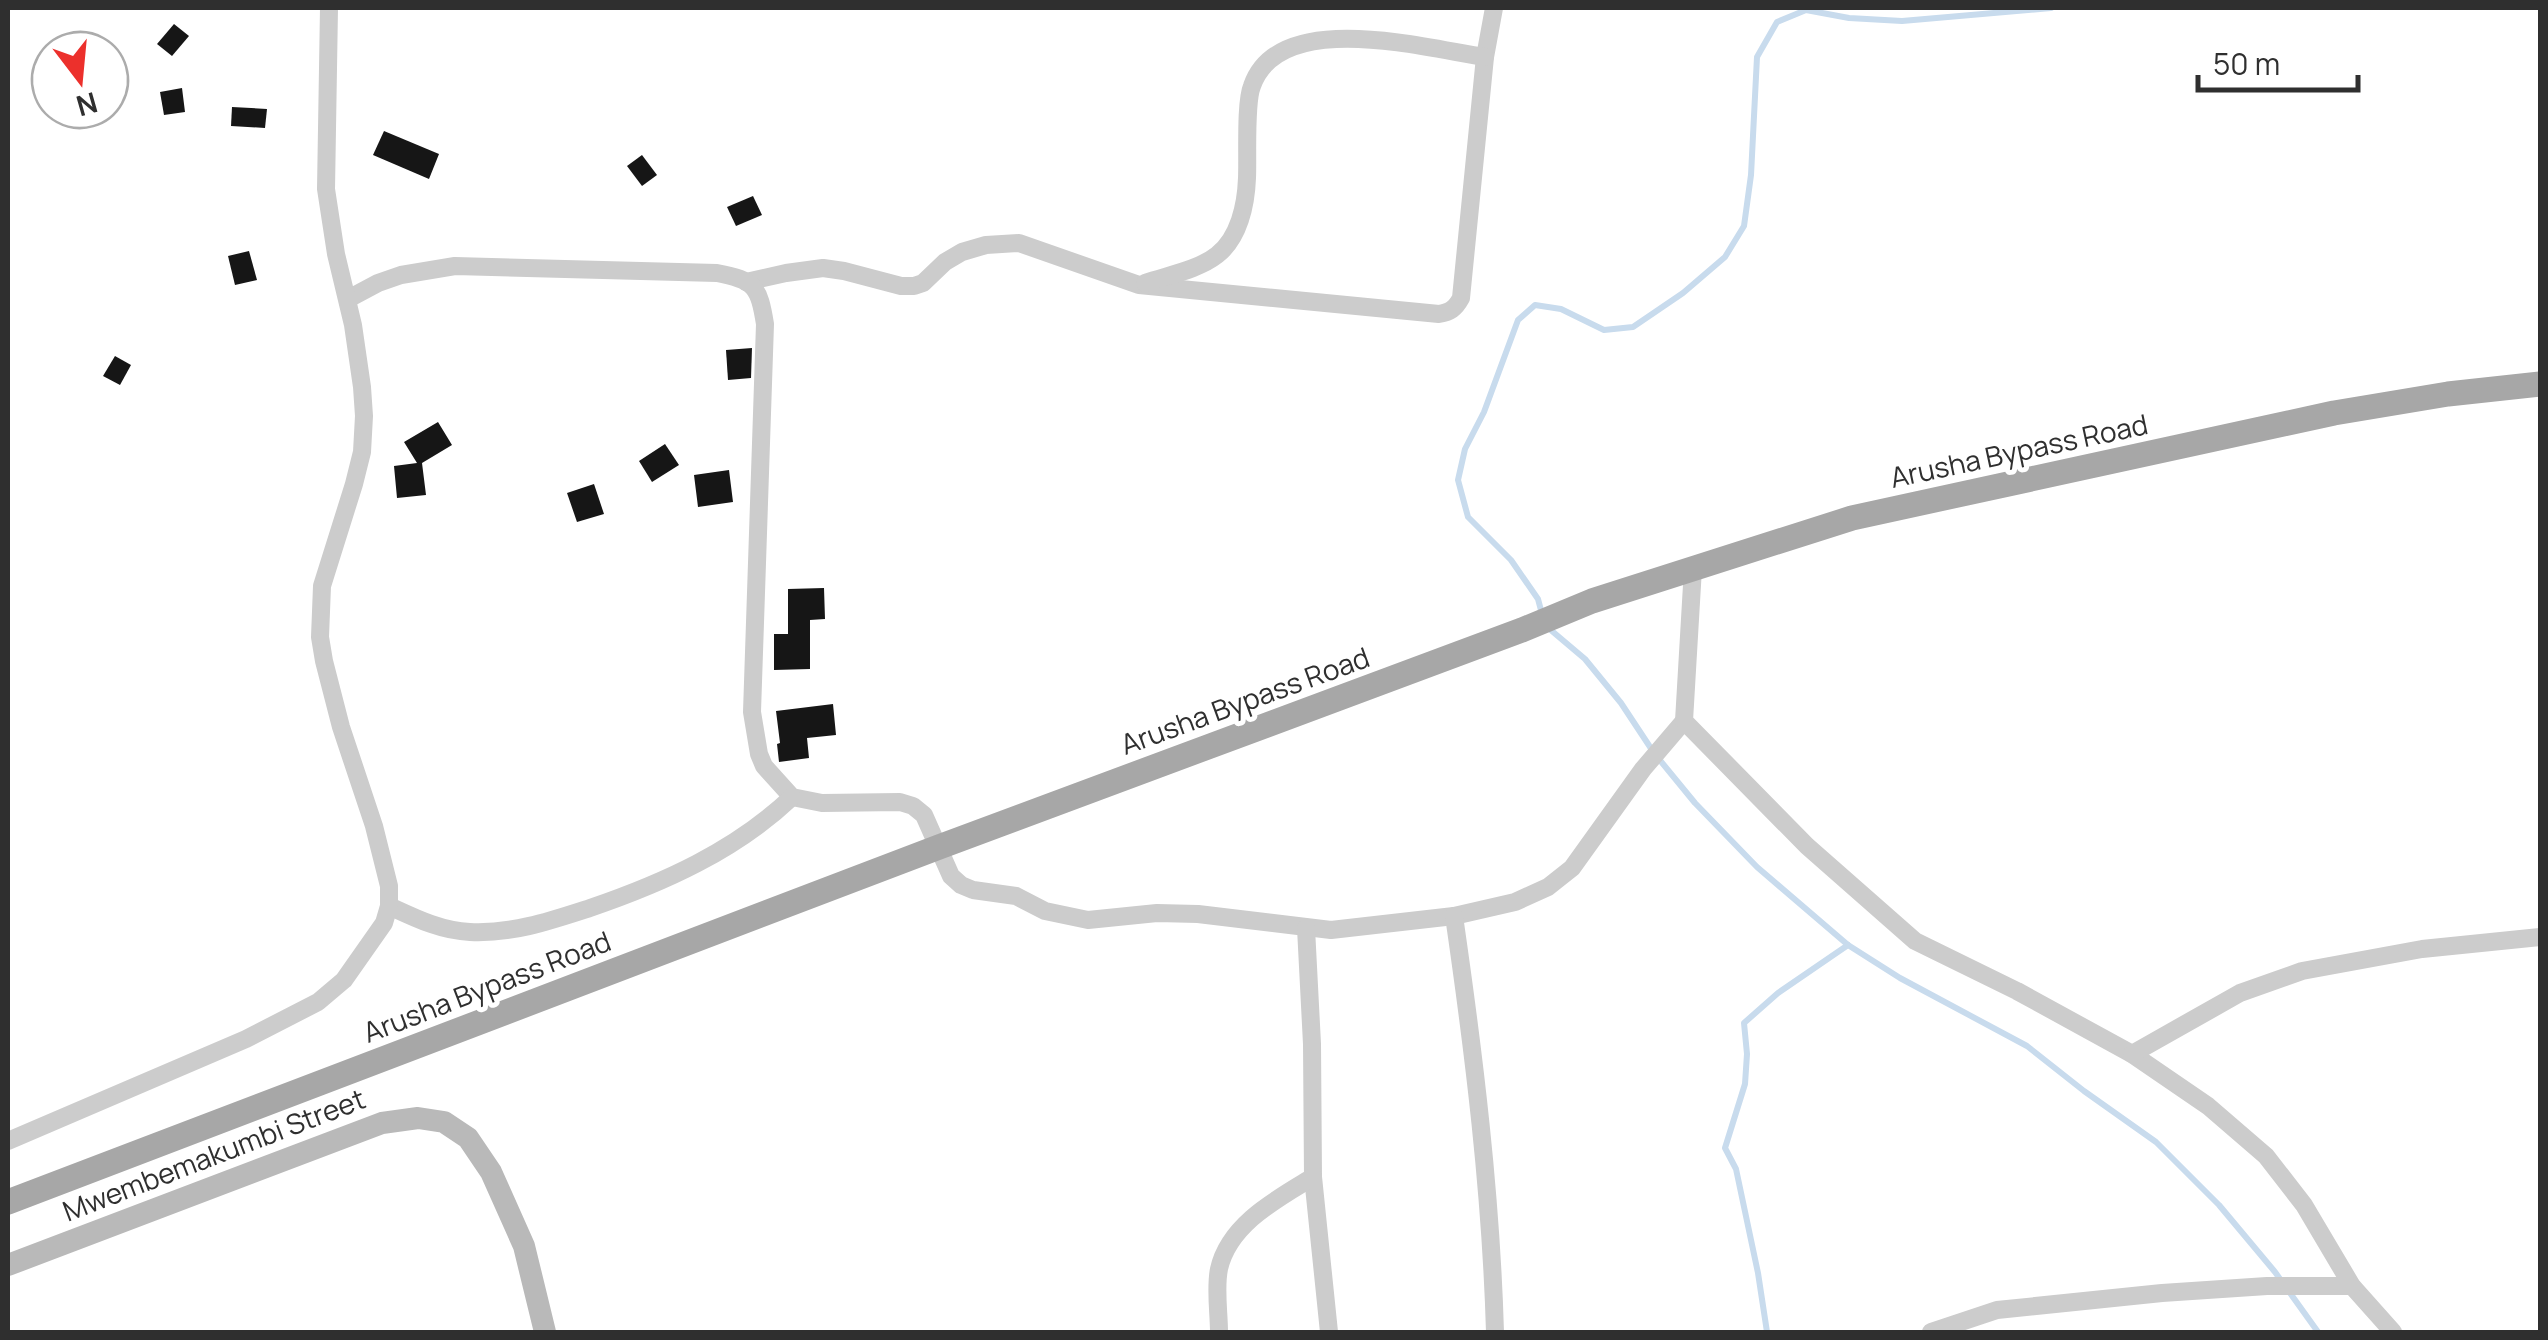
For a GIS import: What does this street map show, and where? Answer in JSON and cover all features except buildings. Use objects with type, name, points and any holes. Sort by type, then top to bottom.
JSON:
[{"type":"main road","name":"Arusha Bypass Road","points":[[8,1202],[1592,602],[1693,568],[1852,518],[2167,449],[2334,413],[2540,384]]},
{"type":"street","points":[[8,1141],[246,1040],[318,1002],[344,980],[384,923],[389,906],[389,886],[374,826],[341,727],[320,637],[322,586],[362,452],[362,387],[326,189],[328,8]]},
{"type":"street","points":[[746,282],[823,268],[914,286],[962,252],[986,245],[1020,243],[1140,285],[1438,314],[1454,310],[1460,298],[1485,57],[1494,8]]},
{"type":"street","points":[[1140,285],[1204,263],[1228,244],[1238,226],[1246,192],[1250,88],[1263,64],[1277,52],[1318,40],[1361,38],[1485,57]]},
{"type":"street","points":[[348,298],[400,275],[456,266],[718,273],[738,277],[753,286],[761,298],[765,324],[752,712],[764,766],[792,797],[822,803],[900,802],[913,806],[924,815],[951,876],[961,885],[1016,896],[1044,911],[1073,918],[1198,914],[1306,928],[1358,928],[1454,916],[1516,902],[1548,887],[1572,868],[1644,768],[1684,721],[1693,568]]},
{"type":"street","points":[[1684,721],[1807,846],[1915,940],[2018,990],[2132,1054],[2208,1106],[2266,1156],[2304,1206],[2352,1286],[2393,1332]]},
{"type":"street","points":[[389,906],[431,925],[467,932],[537,926],[621,898],[690,868],[738,841],[792,797]]},
{"type":"street","points":[[1454,916],[1471,1034],[1493,1264],[1495,1332]]},
{"type":"street","points":[[1306,928],[1312,1044],[1312,1177],[1329,1332]]},
{"type":"street","points":[[2132,1054],[2240,992],[2302,972],[2422,950],[2540,938]]},
{"type":"street","name":"Mwembemakumbi Street","points":[[8,1265],[382,1123],[418,1118],[444,1122],[468,1138],[491,1172],[524,1246],[545,1332]]},
{"type":"street","points":[[1219,1332],[1219,1270],[1228,1247],[1244,1225],[1312,1177]]},
{"type":"street","points":[[1930,1332],[1956,1328],[1997,1310],[2162,1292],[2352,1286]]},
{"type":"waterway","points":[[1542,614],[1538,599],[1511,560],[1468,517],[1458,480],[1465,449],[1484,412],[1518,320],[1535,305],[1561,309],[1604,330],[1633,327],[1683,293],[1725,257],[1744,226],[1751,175],[1757,57],[1777,22],[1806,10],[1849,18],[1902,21],[2051,8]]},
{"type":"waterway","points":[[1546,626],[1585,659],[1695,803],[1757,867],[1848,945],[1900,978],[2027,1046],[2156,1142],[2219,1205],[2318,1332]]},
{"type":"waterway","points":[[1767,1332],[1736,1169],[1725,1148],[1745,1084],[1744,1023],[1778,993],[1848,945]]}]
